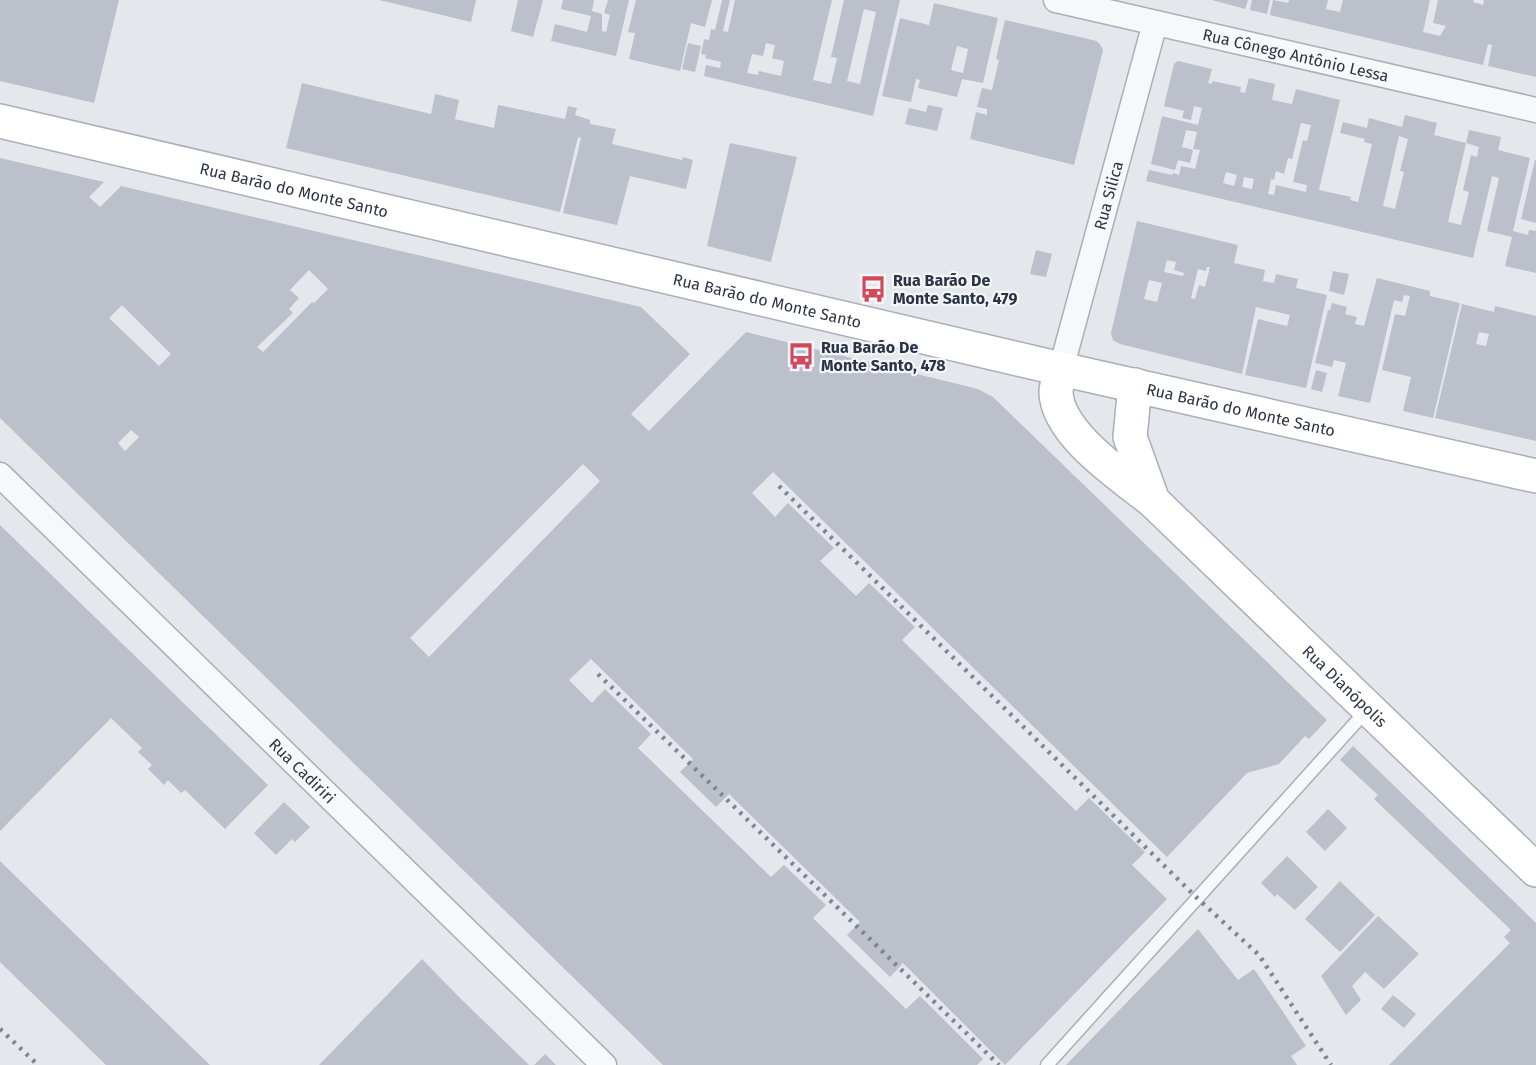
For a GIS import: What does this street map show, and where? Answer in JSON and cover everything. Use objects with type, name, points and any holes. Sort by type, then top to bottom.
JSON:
[{"type":"street","name":"Rua Cônego Antônio Lessa","points":[[1056,0],[1536,110]]},
{"type":"street","name":"Rua Silica","points":[[1061,369],[1155,23]]},
{"type":"street","name":"Rua Barão do Monte Santo","points":[[0,121],[1061,369],[1536,476]]},
{"type":"street","name":"Rua Dianópolis","points":[[1061,369],[1056,392],[1062,412],[1086,448],[1153,501],[1370,707],[1536,870]]},
{"type":"street","name":"Rua Dianópolis","points":[[1135,385],[1130,437],[1153,501]]},
{"type":"street","name":"Rua Cadiriri","points":[[0,475],[604,1065]]},
{"type":"lane","points":[[1047,1065],[1370,707]]},
{"type":"building","points":[[0,0],[119,0],[94,103],[0,81]]},
{"type":"building","points":[[379,0],[476,0],[471,22]]},
{"type":"building","points":[[518,0],[543,0],[533,37],[511,31]]},
{"type":"building","points":[[563,0],[594,0],[592,11],[602,14],[602,31],[606,32],[610,15],[604,13],[608,0],[629,0],[616,56],[551,41],[555,24],[587,32],[591,16],[561,9]]},
{"type":"building","points":[[636,0],[712,0],[705,27],[691,23],[680,71],[629,59],[635,33],[628,32]]},
{"type":"building","points":[[722,0],[730,0],[723,31],[728,32],[735,0],[832,0],[813,80],[831,84],[837,58],[831,57],[844,0],[900,0],[873,116],[704,76],[706,65],[720,68],[721,62],[705,58],[706,55],[701,54],[704,39],[709,40],[711,29],[715,30]],"holes":[[[864,9],[876,12],[860,84],[847,81]],[[766,43],[775,45],[772,58],[784,61],[781,76],[759,71],[758,75],[747,73],[752,54],[763,56]]]},
{"type":"building","points":[[1212,0],[1248,0],[1245,9]]},
{"type":"building","points":[[1252,0],[1270,0],[1267,14],[1250,10]]},
{"type":"building","points":[[1273,0],[1288,3],[1289,0],[1328,0],[1326,9],[1340,12],[1343,0],[1430,0],[1423,32],[1440,36],[1446,26],[1433,23],[1438,0],[1474,0],[1473,2],[1483,5],[1484,0],[1536,0],[1536,77],[1488,66],[1492,45],[1488,44],[1483,65],[1270,15]]},
{"type":"building","points":[[934,3],[998,18],[983,83],[962,79],[957,97],[918,88],[920,80],[916,79],[911,102],[882,96],[900,18],[929,25]],"holes":[[[957,46],[968,49],[963,73],[951,70]]]},
{"type":"building","points":[[1005,20],[1097,41],[1103,50],[1074,165],[970,139],[976,112],[987,115],[987,109],[977,107],[982,88],[992,90]]},
{"type":"building","points":[[688,43],[701,46],[695,72],[682,69]]},
{"type":"building","points":[[1178,61],[1212,69],[1208,83],[1212,84],[1212,81],[1241,87],[1240,92],[1245,93],[1249,78],[1275,84],[1272,100],[1292,104],[1296,89],[1340,100],[1319,190],[1351,197],[1350,200],[1358,202],[1372,144],[1364,142],[1365,139],[1340,133],[1343,122],[1367,128],[1369,118],[1402,127],[1405,115],[1437,123],[1434,135],[1466,143],[1469,130],[1501,137],[1498,150],[1530,158],[1513,231],[1528,235],[1529,230],[1536,231],[1536,273],[1505,266],[1512,237],[1487,231],[1499,178],[1492,176],[1473,258],[1146,181],[1149,170],[1179,175],[1181,166],[1195,169],[1200,150],[1193,149],[1197,132],[1186,130],[1182,147],[1193,150],[1190,163],[1178,160],[1175,170],[1151,164],[1162,116],[1198,125],[1202,108],[1194,106],[1191,120],[1182,118],[1184,111],[1164,106],[1174,64]],"holes":[[[1301,123],[1311,125],[1307,141],[1303,140],[1293,182],[1307,185],[1306,192],[1276,185],[1274,195],[1268,194],[1271,179],[1274,180],[1276,171],[1284,174],[1288,158],[1292,159]],[[1399,136],[1408,139],[1400,171],[1404,172],[1395,209],[1383,206]],[[1466,143],[1479,147],[1477,157],[1471,155],[1463,190],[1469,192],[1461,225],[1448,222]],[[1226,172],[1237,175],[1234,186],[1223,183]],[[1244,177],[1254,179],[1252,189],[1242,187]]]},
{"type":"building","points":[[302,83],[431,114],[435,94],[459,100],[455,119],[494,128],[498,105],[565,119],[568,106],[577,108],[575,115],[590,120],[590,124],[616,129],[612,144],[682,160],[683,157],[693,160],[686,189],[630,176],[617,225],[563,213],[581,138],[578,137],[560,212],[286,148]]},
{"type":"building","points":[[928,105],[943,108],[937,131],[905,124],[909,108],[926,112]]},
{"type":"building","points":[[730,143],[797,157],[771,262],[707,246]]},
{"type":"building","points":[[0,158],[104,182],[89,197],[100,207],[121,186],[641,307],[690,354],[631,414],[649,431],[746,332],[978,389],[993,397],[1327,720],[1309,739],[1305,736],[1279,764],[1247,773],[1167,857],[773,472],[752,493],[775,517],[788,503],[834,548],[820,561],[856,596],[869,583],[915,627],[902,640],[1076,811],[1089,798],[1145,852],[1132,865],[1167,899],[1005,1065],[903,963],[890,977],[847,935],[860,922],[729,794],[716,807],[680,772],[693,759],[591,659],[569,680],[592,703],[605,689],[651,734],[638,748],[771,877],[784,865],[826,905],[813,918],[906,1009],[920,996],[983,1059],[977,1065],[663,1065],[0,418]],"holes":[[[309,270],[328,289],[314,303],[312,302],[263,352],[257,347],[293,313],[289,309],[299,298],[290,290]],[[122,305],[171,354],[159,366],[109,318]],[[131,430],[139,437],[125,451],[118,443]],[[583,464],[600,481],[429,657],[410,638]]]},
{"type":"building","points":[[1536,160],[1536,223],[1521,219]]},
{"type":"building","points":[[1137,221],[1238,245],[1234,263],[1265,270],[1263,281],[1274,283],[1276,274],[1298,279],[1296,288],[1327,295],[1306,388],[1245,375],[1258,319],[1287,326],[1290,315],[1256,307],[1242,374],[1120,344],[1113,340],[1111,333]],"holes":[[[1167,260],[1176,262],[1174,270],[1184,273],[1183,276],[1164,272]],[[1207,267],[1210,267],[1205,287],[1199,285],[1195,299],[1191,298],[1198,269],[1206,271]],[[1149,280],[1162,283],[1157,302],[1144,299]]]},
{"type":"building","points":[[1036,250],[1052,254],[1046,277],[1030,274]]},
{"type":"building","points":[[1333,271],[1349,274],[1344,295],[1329,291]]},
{"type":"building","points":[[1377,278],[1430,291],[1430,296],[1460,303],[1433,418],[1403,411],[1411,377],[1382,370],[1395,314],[1405,316],[1410,296],[1404,295],[1402,302],[1394,300],[1370,403],[1338,396],[1346,363],[1334,360],[1332,367],[1315,363],[1328,310],[1332,303],[1347,307],[1345,314],[1357,317],[1355,324],[1364,326]]},
{"type":"building","points":[[1462,304],[1494,312],[1495,306],[1536,316],[1536,441],[1435,418]],"holes":[[[1479,332],[1489,334],[1486,346],[1476,344]]]},
{"type":"building","points":[[1316,370],[1327,373],[1322,392],[1311,389]]},
{"type":"building","points":[[0,525],[268,785],[225,829],[185,790],[181,793],[168,780],[164,785],[148,769],[152,765],[138,752],[142,748],[111,718],[0,831]]},
{"type":"building","points":[[1353,746],[1536,923],[1536,1065],[1389,1065],[1510,943],[1504,937],[1511,930],[1374,799],[1378,795],[1340,760]]},
{"type":"building","points":[[284,802],[310,827],[295,842],[292,839],[276,855],[254,833]]},
{"type":"building","points":[[1328,809],[1347,828],[1325,851],[1306,832]]},
{"type":"building","points":[[1287,856],[1318,887],[1295,910],[1277,894],[1275,897],[1261,883]]},
{"type":"building","points":[[0,861],[210,1065],[106,1065],[0,962]]},
{"type":"building","points":[[1340,881],[1375,915],[1340,952],[1305,919]]},
{"type":"building","points":[[1378,916],[1419,954],[1384,989],[1365,972],[1352,986],[1361,1000],[1346,1015],[1321,976]]},
{"type":"building","points":[[1198,929],[1238,980],[1254,969],[1306,1046],[1291,1056],[1297,1065],[1066,1065]]},
{"type":"building","points":[[422,959],[458,996],[529,1065],[319,1065]]},
{"type":"building","points":[[1393,995],[1416,1014],[1404,1028],[1381,1009]]},
{"type":"building","points":[[545,1054],[556,1065],[534,1065]]},
{"type":"railway","points":[[779,486],[1196,897],[1259,955],[1331,1065]]},
{"type":"railway","points":[[598,674],[999,1065]]},
{"type":"railway","points":[[0,1029],[38,1065]]},
{"type":"place","name":"Rua Barão De Monte Santo, 479","points":[[873,289]]},
{"type":"place","name":"Rua Barão De Monte Santo, 478","points":[[801,356]]}]
